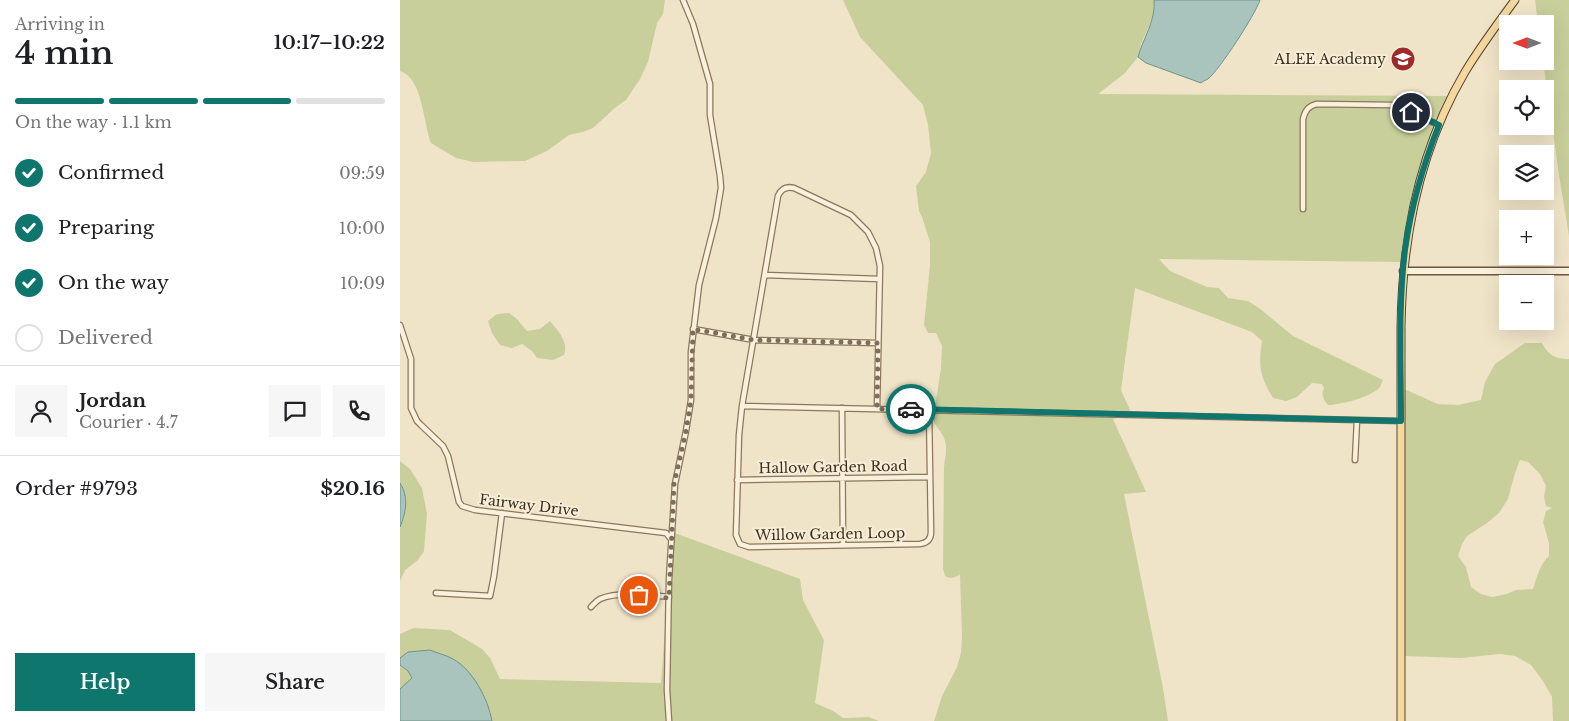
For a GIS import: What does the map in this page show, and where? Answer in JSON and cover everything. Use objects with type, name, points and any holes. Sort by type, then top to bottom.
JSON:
[{"type":"main road","points":[[1401,721],[1401,308],[1408,232],[1417,190],[1439,125],[1465,72],[1486,39],[1515,0]]},
{"type":"street","points":[[669,721],[666,690],[671,539],[676,472],[691,400],[693,329],[699,285],[716,218],[721,188],[710,115],[710,84],[708,74],[693,24],[683,0]]},
{"type":"street","points":[[1302,209],[1303,119],[1306,110],[1310,106],[1316,104],[1392,105],[1439,125]]},
{"type":"street","name":"Willow Garden Loop","points":[[880,278],[880,266],[876,248],[860,223],[846,212],[790,187],[783,189],[779,194],[742,406],[737,480],[736,537],[739,542],[743,546],[748,547],[920,544],[926,542],[931,532],[929,410]]},
{"type":"street","points":[[1403,271],[1569,271]]},
{"type":"street","points":[[765,276],[880,278],[877,409]]},
{"type":"street","name":"Fairway Drive","points":[[400,324],[411,359],[411,408],[421,425],[443,446],[448,456],[459,502],[464,507],[502,514],[666,533],[671,539]]},
{"type":"street","points":[[693,329],[754,340],[878,343]]},
{"type":"street","points":[[742,406],[1401,421]]},
{"type":"street","points":[[842,408],[843,545]]},
{"type":"street","points":[[1355,460],[1357,420]]},
{"type":"street","name":"Hallow Garden Road","points":[[737,480],[930,477]]},
{"type":"street","points":[[436,593],[490,596],[502,514]]},
{"type":"street","points":[[591,607],[597,600],[615,596],[669,598]]},
{"type":"green space","points":[[400,0],[665,0],[663,14],[657,23],[648,62],[640,79],[626,100],[593,128],[569,135],[547,151],[525,161],[473,162],[456,158],[431,143],[418,92],[408,75],[400,71]]},
{"type":"green space","points":[[843,0],[1154,0],[1153,17],[1141,44],[1138,57],[1125,73],[1098,94],[1448,96],[1417,176],[1406,225],[1401,262],[1159,259],[1170,271],[1207,287],[1219,288],[1228,298],[1248,301],[1293,336],[1383,380],[1376,391],[1356,400],[1328,405],[1323,397],[1324,388],[1322,384],[1312,383],[1297,397],[1286,401],[1273,398],[1261,371],[1262,341],[1252,332],[1135,288],[1121,390],[1130,410],[1128,415],[1113,419],[1146,492],[1124,494],[1168,721],[934,721],[942,696],[957,667],[961,653],[962,637],[960,575],[949,578],[945,576],[943,569],[946,445],[933,420],[941,368],[942,346],[936,333],[928,333],[924,325],[930,265],[930,242],[919,211],[916,186],[926,172],[931,153],[928,125],[923,105],[860,37]]},
{"type":"green space","points":[[1535,0],[1569,0],[1569,236],[1553,135],[1554,80],[1546,80],[1544,70],[1554,70],[1554,15],[1537,15]]},
{"type":"green space","points":[[509,313],[527,331],[540,329],[550,321],[564,341],[564,355],[553,360],[537,358],[532,351],[522,344],[512,348],[500,345],[492,333],[488,321],[497,314]]},
{"type":"green space","points":[[1525,343],[1542,343],[1553,356],[1569,359],[1569,721],[1553,721],[1552,697],[1543,681],[1531,665],[1515,656],[1500,654],[1461,658],[1404,656],[1404,389],[1438,404],[1458,405],[1481,400],[1485,382],[1495,364]],"holes":[[[1520,460],[1528,462],[1540,474],[1546,486],[1544,497],[1546,506],[1552,508],[1546,511],[1543,522],[1549,543],[1549,556],[1541,567],[1533,589],[1516,590],[1492,597],[1481,594],[1471,587],[1466,567],[1458,556],[1462,544],[1467,536],[1499,513],[1508,499]]]},
{"type":"green space","points":[[400,461],[410,469],[422,488],[427,514],[424,551],[418,560],[405,570],[400,581],[400,527],[404,518],[402,485],[400,483]]},
{"type":"green space","points":[[672,532],[800,579],[803,600],[824,640],[815,703],[843,718],[869,717],[879,721],[492,721],[490,710],[409,652],[400,658],[400,634],[414,628],[450,630],[482,649],[490,658],[500,679],[661,683]]},
{"type":"green space","points":[[400,665],[408,671],[412,678],[400,689]]},
{"type":"water","points":[[1154,0],[1260,0],[1245,29],[1228,54],[1208,79],[1201,83],[1146,63],[1138,57],[1153,15]]},
{"type":"water","points":[[400,483],[405,494],[406,505],[400,527]]},
{"type":"water","points":[[430,650],[453,659],[467,670],[483,695],[492,721],[400,721],[400,689],[412,678],[408,671],[400,665],[400,658],[408,652]]},
{"type":"way so far","points":[[639,595],[669,598],[674,484],[691,400],[693,329],[754,340],[878,343],[877,409],[911,409]]},
{"type":"place","name":"ALEE Academy","points":[[1403,59]]},
{"type":"route","points":[[911,409],[1401,421],[1401,298],[1406,248],[1417,190],[1424,164],[1439,125],[1411,112]]}]
